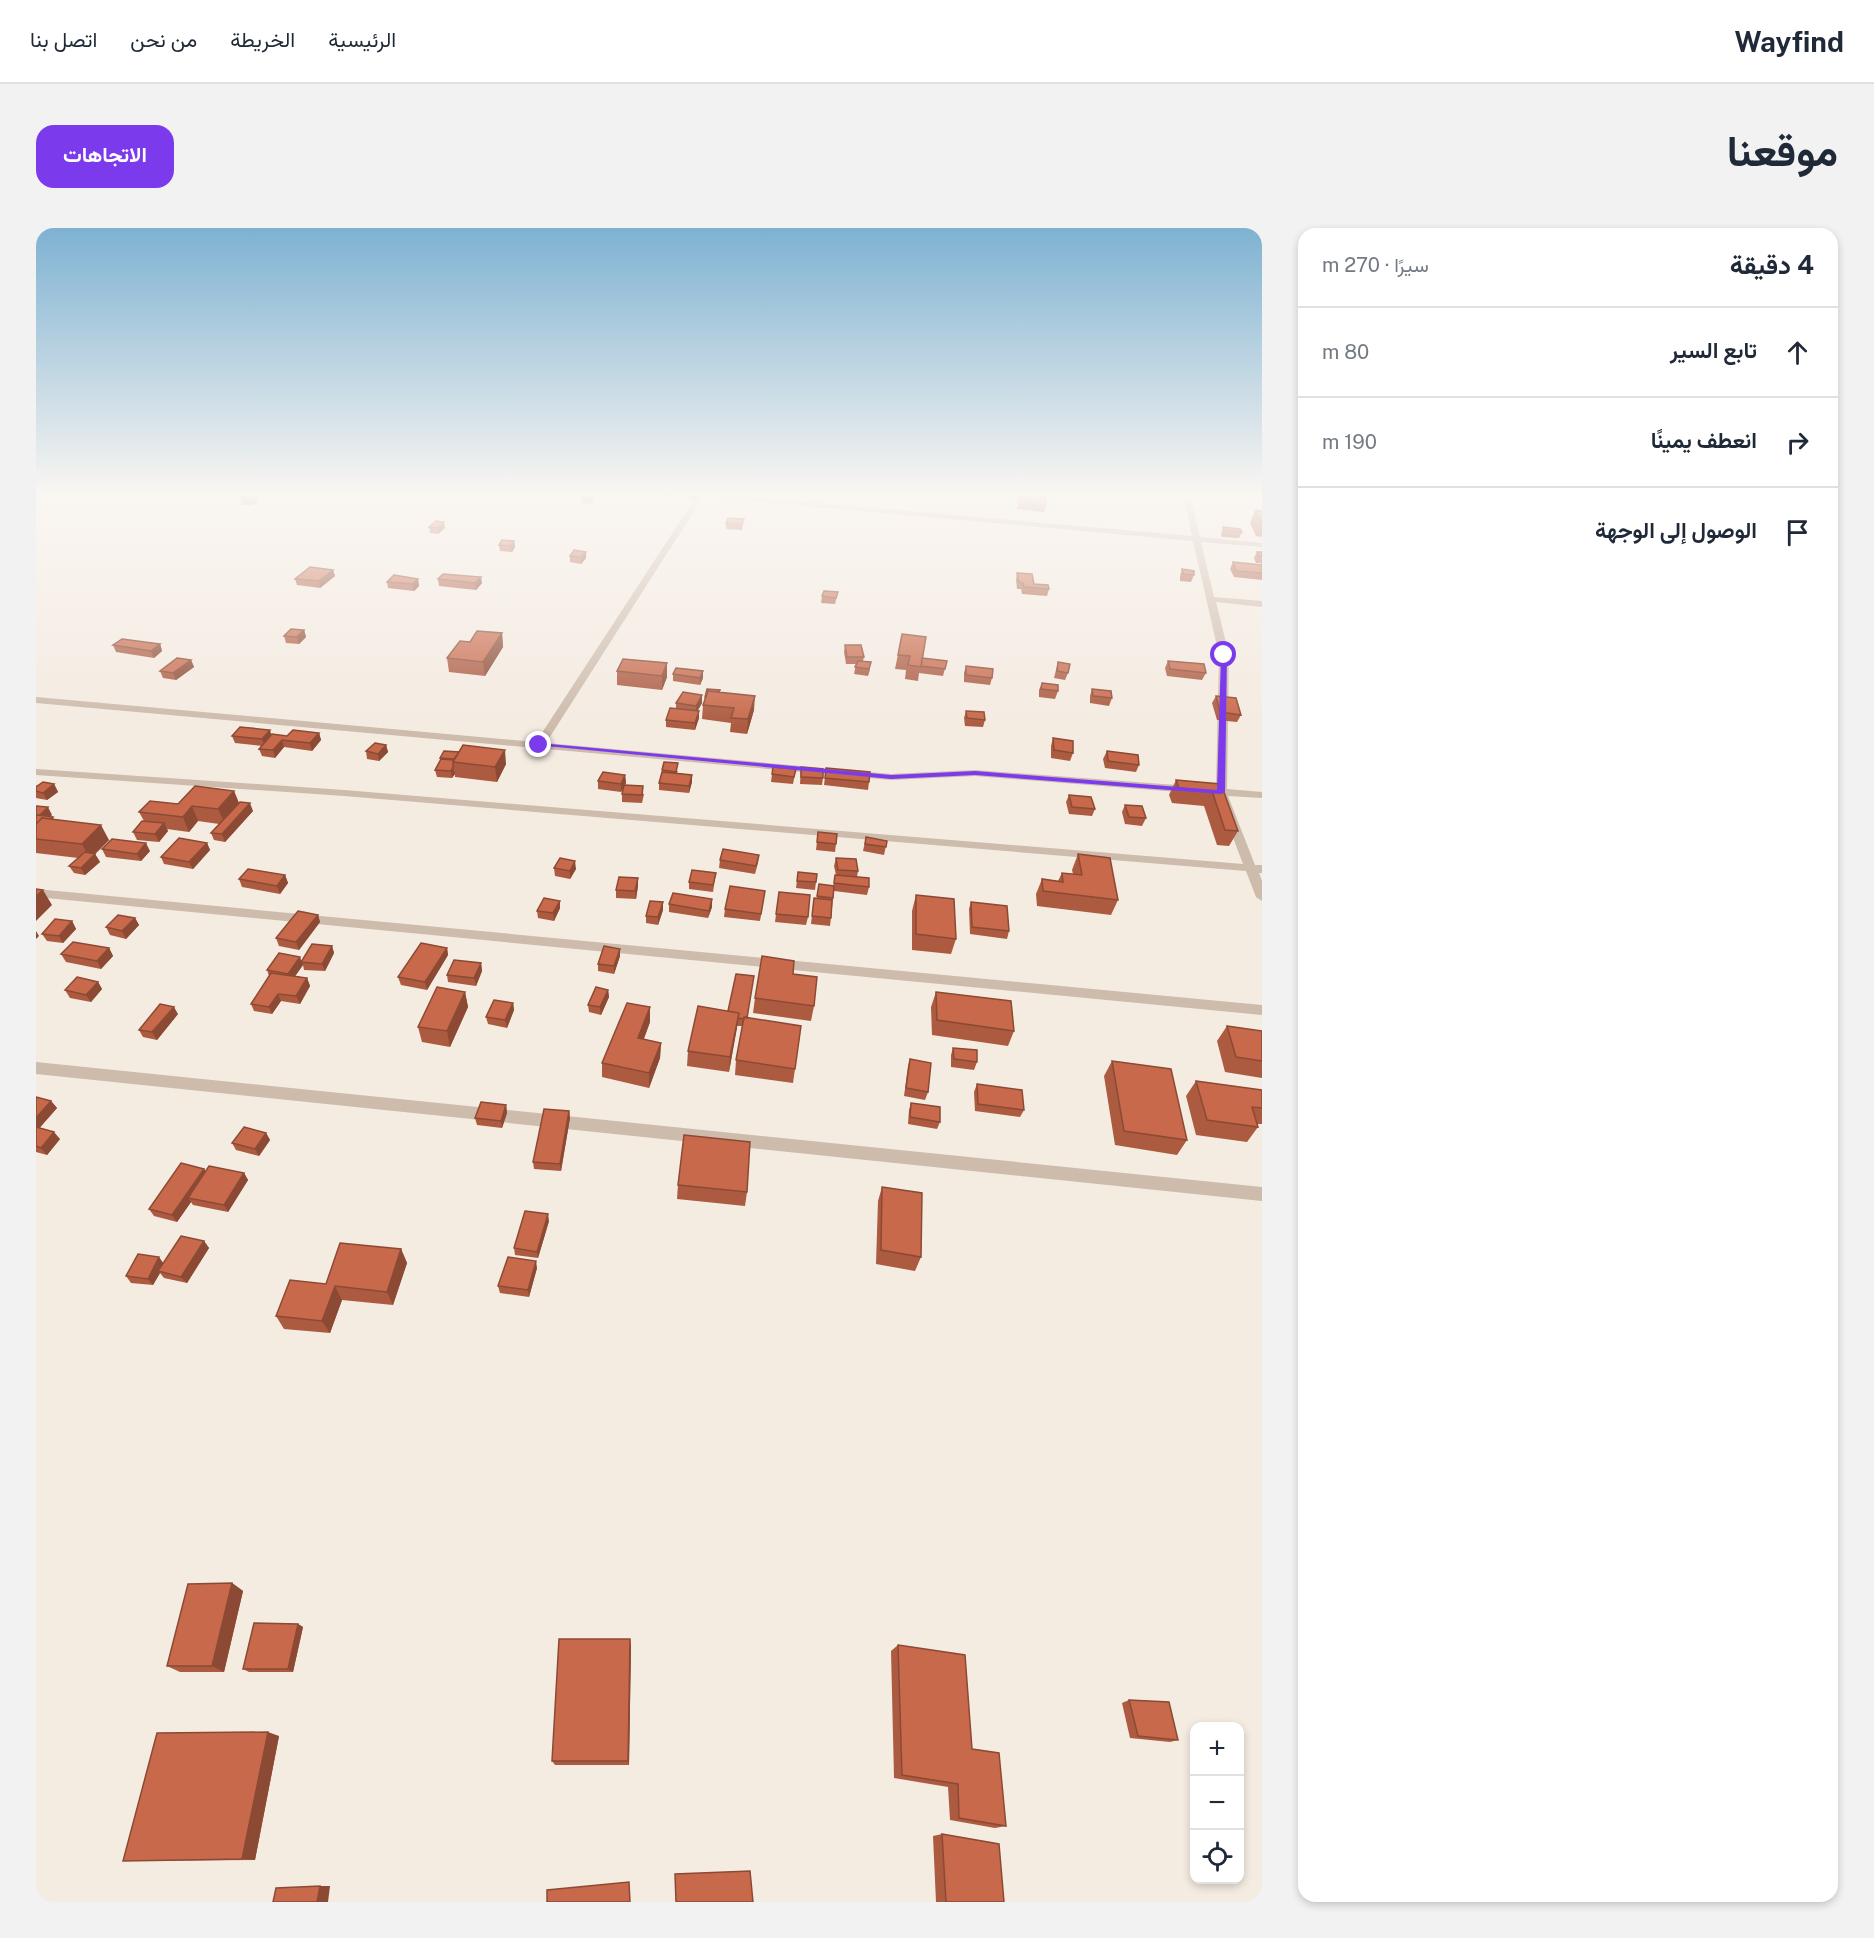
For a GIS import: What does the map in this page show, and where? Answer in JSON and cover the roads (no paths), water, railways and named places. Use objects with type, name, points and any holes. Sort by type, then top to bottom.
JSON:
[{"type":"street","points":[[539,745],[649,572]]},
{"type":"street","points":[[1205,572],[1224,655],[1221,792],[1256,868],[1262,897]]},
{"type":"street","points":[[1211,600],[1262,604]]},
{"type":"street","points":[[36,700],[891,777],[975,773],[1262,795]]},
{"type":"street","points":[[36,772],[356,794],[1256,868]]},
{"type":"street","points":[[36,893],[1262,1010]]},
{"type":"street","points":[[36,1068],[1262,1194]]}]
